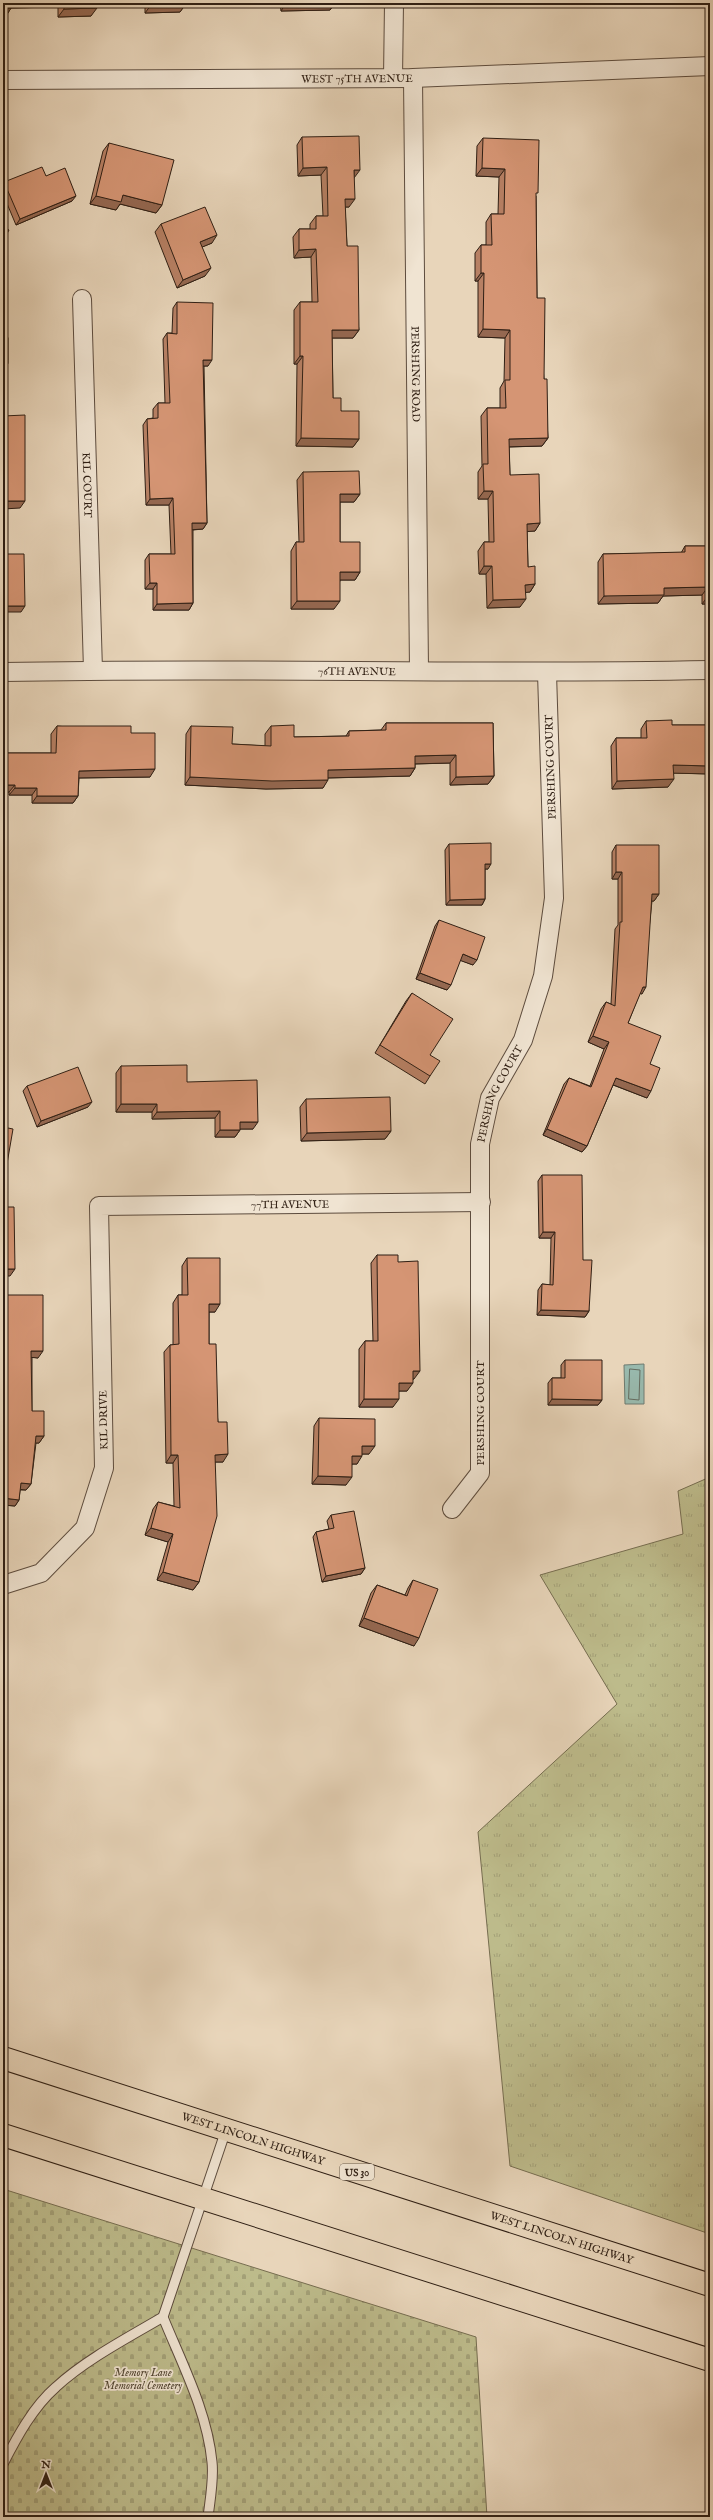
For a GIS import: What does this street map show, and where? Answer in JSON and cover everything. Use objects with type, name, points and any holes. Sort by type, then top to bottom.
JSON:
[{"type":"main road","name":"WEST LINCOLN HIGHWAY","points":[[3,2058],[710,2285]]},
{"type":"main road","points":[[3,2135],[710,2360]]},
{"type":"street","points":[[393,78],[394,3]]},
{"type":"street","name":"WEST 75TH AVENUE","points":[[3,80],[413,78],[710,66]]},
{"type":"street","name":"PERSHING ROAD","points":[[413,78],[419,670]]},
{"type":"street","name":"KIL COURT","points":[[82,299],[93,670]]},
{"type":"street","name":"76TH AVENUE","points":[[3,672],[93,670],[419,670],[547,673],[710,670]]},
{"type":"street","name":"PERSHING COURT","points":[[452,1509],[480,1473],[480,1144],[490,1098],[523,1040],[543,976],[554,898],[547,673]]},
{"type":"street","name":"77TH AVENUE","points":[[99,1206],[481,1202]]},
{"type":"street","name":"KIL DRIVE","points":[[3,1585],[40,1573],[85,1528],[104,1468],[99,1206]]},
{"type":"lane","points":[[3,2464],[30,2417],[56,2387],[120,2342],[163,2317],[204,2200],[226,2130]]},
{"type":"lane","points":[[163,2317],[196,2396],[206,2429],[212,2463],[208,2517]]},
{"type":"green space","points":[[710,1477],[710,2234],[510,2166],[478,1832],[617,1704],[540,1575],[683,1534],[678,1491]]},
{"type":"green space","name":"Memory Lane Memorial Cemetery","points":[[3,2189],[476,2337],[487,2517],[3,2517]]},
{"type":"water","points":[[644,1364],[644,1404],[625,1404],[624,1365]]},
{"type":"building","points":[[3,3],[11,3],[11,8],[3,8]]},
{"type":"building","points":[[64,3],[97,3],[97,8],[64,9]]},
{"type":"building","points":[[151,3],[186,3],[186,4],[151,5]]},
{"type":"building","points":[[359,136],[360,170],[354,170],[355,199],[345,199],[347,246],[358,246],[359,330],[332,330],[333,398],[341,398],[341,411],[359,411],[359,439],[301,438],[303,356],[300,356],[300,302],[318,302],[316,249],[299,250],[299,229],[316,229],[316,216],[328,216],[327,167],[303,168],[302,137]]},
{"type":"building","points":[[483,138],[539,140],[538,193],[536,193],[537,298],[545,298],[544,379],[547,379],[548,438],[509,439],[510,475],[539,474],[540,523],[527,524],[528,567],[535,566],[535,584],[525,585],[526,599],[493,600],[492,566],[484,566],[484,542],[494,542],[493,491],[484,491],[483,464],[488,464],[487,408],[506,408],[505,380],[510,380],[510,330],[483,329],[484,273],[481,273],[481,245],[492,245],[491,214],[504,214],[505,169],[482,168]]},
{"type":"building","points":[[109,143],[174,160],[162,205],[123,195],[121,202],[96,196]]},
{"type":"building","points":[[42,167],[46,176],[65,168],[76,196],[20,219],[4,182]]},
{"type":"building","points":[[205,207],[217,235],[200,242],[211,268],[183,280],[161,224]]},
{"type":"building","points":[[3,227],[9,230],[3,241]]},
{"type":"building","points":[[177,302],[213,303],[212,360],[203,360],[207,523],[192,523],[193,603],[157,604],[157,583],[150,583],[149,554],[175,554],[173,498],[150,499],[147,419],[158,418],[158,403],[170,403],[167,333],[177,334]]},
{"type":"building","points":[[3,338],[8,338],[8,363],[3,363]]},
{"type":"building","points":[[25,415],[25,501],[6,501],[7,524],[3,524],[3,416]]},
{"type":"building","points":[[359,471],[360,494],[340,494],[340,542],[360,542],[360,572],[340,572],[340,601],[297,601],[296,542],[304,542],[303,472]]},
{"type":"building","points":[[685,546],[710,546],[710,596],[708,596],[708,587],[664,588],[664,595],[604,596],[603,554],[685,552]]},
{"type":"building","points":[[3,554],[24,554],[25,606],[3,606]]},
{"type":"building","points":[[672,720],[672,725],[710,725],[710,766],[673,765],[674,779],[617,781],[616,738],[647,738],[646,721]]},
{"type":"building","points":[[386,723],[493,723],[494,776],[456,777],[456,755],[415,756],[415,768],[328,770],[328,780],[272,781],[190,777],[191,726],[233,727],[232,744],[271,746],[271,726],[294,725],[294,737],[349,736],[349,731],[386,730]]},
{"type":"building","points":[[57,726],[131,726],[131,733],[155,733],[155,769],[79,771],[78,796],[37,796],[37,788],[15,788],[15,785],[3,785],[3,753],[56,753]]},
{"type":"building","points":[[491,843],[491,864],[485,864],[485,899],[450,900],[449,844]]},
{"type":"building","points":[[616,845],[659,845],[659,894],[652,894],[646,987],[643,987],[628,1023],[661,1036],[650,1064],[660,1068],[651,1091],[616,1078],[587,1146],[547,1129],[569,1078],[591,1087],[609,1042],[593,1036],[606,1002],[615,1006],[620,922],[622,922],[622,872],[616,872]]},
{"type":"building","points":[[439,920],[485,937],[477,960],[463,954],[451,985],[420,973]]},
{"type":"building","points":[[412,993],[453,1019],[430,1055],[440,1061],[430,1076],[380,1045]]},
{"type":"building","points":[[187,1065],[187,1082],[257,1080],[258,1122],[240,1122],[240,1130],[220,1130],[220,1111],[157,1112],[157,1104],[121,1104],[121,1066]]},
{"type":"building","points":[[78,1067],[92,1102],[41,1121],[27,1086]]},
{"type":"building","points":[[390,1097],[391,1131],[307,1133],[306,1099]]},
{"type":"building","points":[[3,1127],[13,1129],[3,1187]]},
{"type":"building","points":[[542,1175],[582,1175],[583,1260],[592,1260],[589,1311],[541,1310],[542,1284],[553,1285],[555,1232],[543,1232]]},
{"type":"building","points":[[3,1207],[14,1207],[15,1269],[3,1269]]},
{"type":"building","points":[[377,1255],[398,1255],[398,1262],[418,1261],[420,1371],[413,1371],[413,1383],[399,1383],[399,1399],[364,1399],[365,1341],[378,1341]]},
{"type":"building","points":[[187,1258],[220,1258],[220,1304],[209,1304],[209,1344],[216,1344],[218,1422],[227,1422],[228,1454],[215,1455],[217,1516],[199,1582],[163,1572],[173,1534],[151,1528],[158,1502],[180,1508],[178,1455],[171,1455],[170,1345],[179,1344],[178,1295],[188,1295]]},
{"type":"building","points":[[6,1295],[43,1295],[43,1351],[31,1351],[32,1411],[44,1411],[44,1436],[36,1436],[31,1484],[21,1483],[19,1500],[3,1498],[3,1376],[5,1376]]},
{"type":"building","points":[[565,1360],[602,1360],[602,1400],[552,1399],[552,1378],[565,1378]]},
{"type":"building","points":[[319,1418],[375,1419],[375,1446],[362,1446],[362,1456],[352,1456],[352,1477],[318,1476]]},
{"type":"building","points":[[354,1511],[365,1568],[326,1576],[316,1532],[334,1528],[331,1515]]},
{"type":"building","points":[[413,1580],[438,1589],[419,1638],[364,1618],[377,1585],[407,1596]]}]
